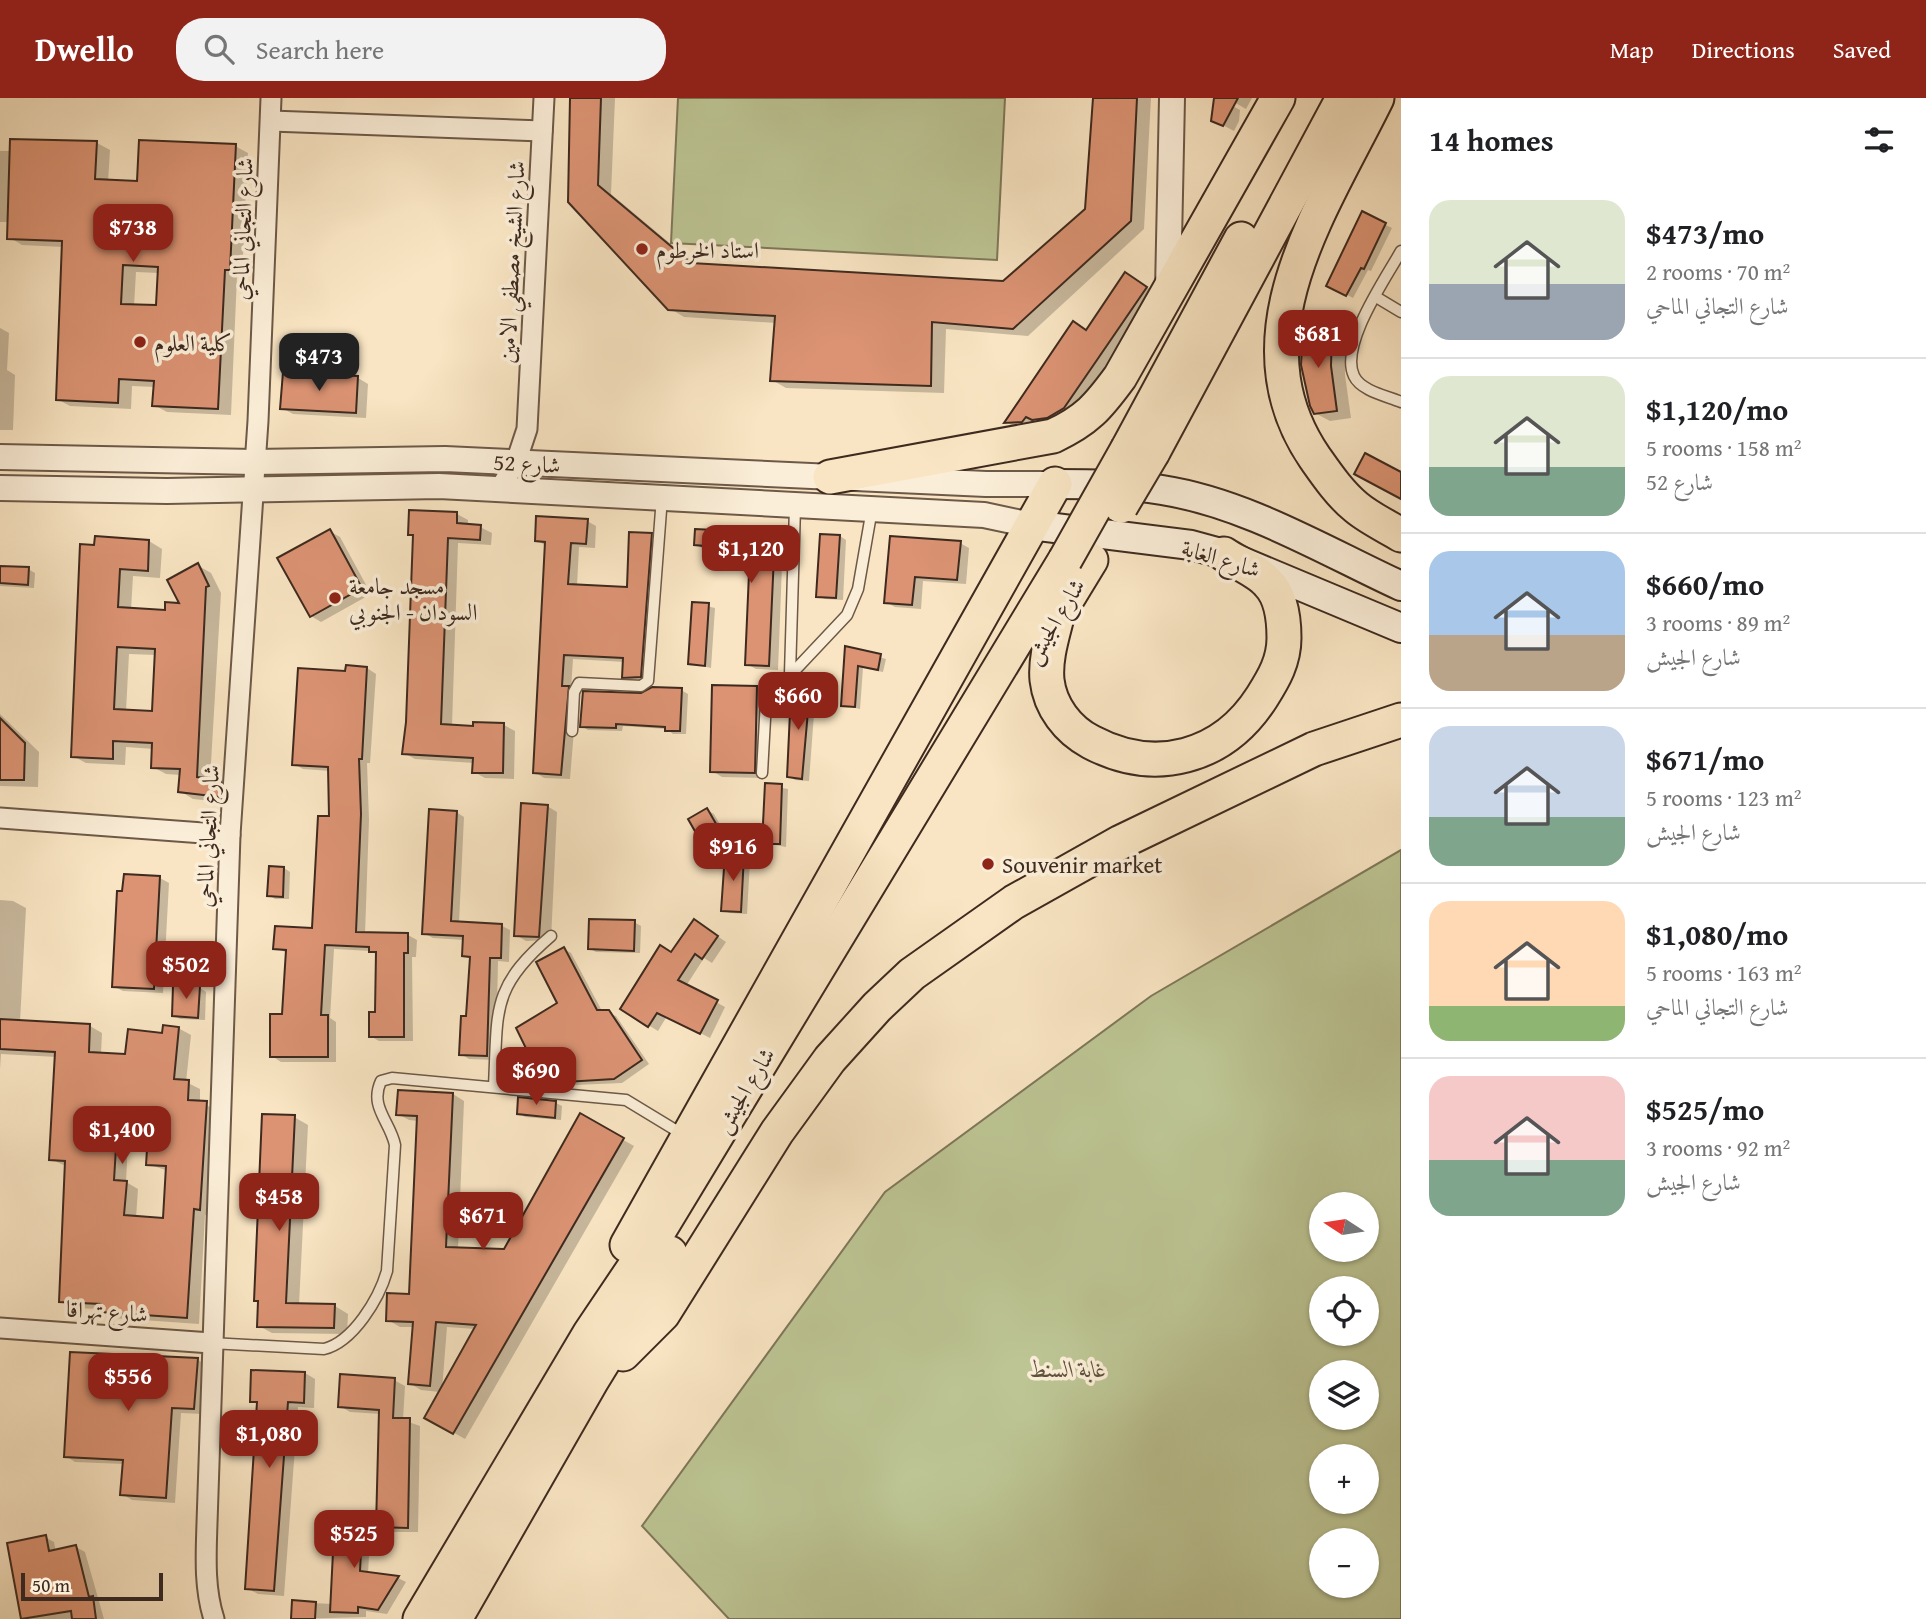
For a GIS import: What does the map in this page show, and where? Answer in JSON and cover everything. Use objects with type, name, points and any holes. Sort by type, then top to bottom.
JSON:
[{"type":"highway","points":[[830,477],[915,460],[981,452],[1053,436],[1077,425],[1094,412],[1120,377],[1278,98]]},
{"type":"highway","points":[[1141,450],[1318,98]]},
{"type":"highway","points":[[1078,560],[1343,98]]},
{"type":"highway","points":[[1377,98],[1302,251],[1285,303],[1279,352],[1288,404],[1303,441],[1328,477],[1356,508],[1401,535]]},
{"type":"highway","points":[[590,1333],[615,1270],[685,1137],[1055,484]]},
{"type":"highway","points":[[1057,617],[1048,655],[1047,680],[1052,702],[1065,723],[1082,737],[1134,759],[1161,761],[1186,756],[1235,731],[1268,689],[1284,653],[1280,604],[1268,583],[1224,554]]},
{"type":"highway","name":"شارع الجيش","points":[[454,1619],[592,1380],[1057,617],[1078,560]]},
{"type":"highway","name":"شارع الجيش","points":[[420,1619],[590,1333],[660,1228],[1078,560]]},
{"type":"highway","points":[[592,1380],[631,1348],[663,1314],[802,1097],[877,1007],[912,974],[1014,902],[1121,842],[1314,749],[1401,720]]},
{"type":"main road","name":"شارع الغابة","points":[[1055,484],[1163,490],[1210,502],[1256,519],[1401,586]]},
{"type":"main road","name":"شارع الغابة","points":[[1031,525],[1191,545],[1224,554],[1401,628]]},
{"type":"street","name":"شارع التجاني الماحي","points":[[214,1619],[209,1602],[206,1567],[211,1343],[230,835],[253,489],[271,98]]},
{"type":"street","name":"شارع الشيخ مصطفي الامين","points":[[499,490],[516,462],[527,429],[544,98]]},
{"type":"street","points":[[1168,293],[1172,98]]},
{"type":"street","points":[[271,121],[542,131]]},
{"type":"street","name":"شارع 52","points":[[0,457],[254,463],[342,458],[516,462],[830,477],[1055,484]]},
{"type":"street","name":"شارع 52","points":[[0,488],[253,489],[439,486],[984,515],[1031,525]]},
{"type":"street","points":[[0,818],[230,835]]},
{"type":"street","name":"شارع تهراقا","points":[[0,1328],[211,1343]]},
{"type":"lane","points":[[1401,251],[1353,346],[1351,365],[1354,377],[1364,387],[1401,402]]},
{"type":"lane","points":[[1376,297],[1401,312]]},
{"type":"lane","points":[[572,731],[575,692],[579,683],[641,686],[648,681],[662,497]]},
{"type":"lane","points":[[790,674],[795,504]]},
{"type":"lane","points":[[762,773],[766,701],[847,615],[858,589],[872,509]]},
{"type":"lane","points":[[494,1086],[498,1021],[506,986],[524,959],[551,936]]},
{"type":"lane","points":[[211,1343],[324,1349],[337,1346],[383,1284],[387,1271],[395,1145],[392,1132],[376,1103],[376,1092],[381,1081],[392,1078],[626,1100],[685,1137]]},
{"type":"green space","points":[[678,98],[1005,98],[997,260],[671,243]]},
{"type":"green space","name":"غابة السنط","points":[[1401,850],[1401,1619],[729,1619],[642,1526],[885,1192],[1151,996]]},
{"type":"building","name":"استاد الخرطوم","points":[[570,98],[601,98],[598,185],[691,263],[1003,281],[1085,209],[1093,98],[1137,98],[1131,221],[1013,329],[932,322],[931,386],[770,381],[775,316],[668,310],[568,202]]},
{"type":"building","points":[[1214,98],[1238,98],[1223,126],[1211,121]]},
{"type":"building","points":[[10,139],[97,141],[95,179],[137,181],[139,140],[236,144],[230,270],[225,270],[218,409],[152,406],[154,381],[119,379],[118,403],[56,400],[62,241],[7,239]],"holes":[[[123,265],[158,267],[156,305],[121,304]]]},
{"type":"building","points":[[1362,211],[1386,223],[1364,269],[1361,268],[1346,296],[1326,286]]},
{"type":"building","points":[[1125,272],[1147,287],[1064,408],[1047,418],[1032,420],[1026,417],[1022,422],[1004,423],[1073,321],[1086,330]]},
{"type":"building","points":[[1303,328],[1332,330],[1331,366],[1337,411],[1314,414],[1310,406],[1301,365]]},
{"type":"building","points":[[283,372],[358,376],[356,413],[280,409]]},
{"type":"building","points":[[1365,453],[1401,472],[1401,499],[1354,474]]},
{"type":"building","points":[[409,510],[457,512],[457,523],[481,525],[480,540],[448,538],[441,724],[473,726],[473,722],[504,723],[503,773],[472,773],[473,758],[402,754],[406,722],[413,535],[408,535]]},
{"type":"building","points":[[536,516],[588,519],[586,544],[571,543],[568,584],[627,587],[629,532],[652,533],[641,677],[622,678],[623,658],[564,655],[562,686],[569,686],[561,775],[533,773],[545,542],[535,541]]},
{"type":"building","points":[[330,529],[362,588],[310,617],[277,558]]},
{"type":"building","points":[[695,529],[775,533],[769,666],[745,665],[750,550],[694,545]]},
{"type":"building","points":[[820,534],[840,535],[836,598],[816,597]]},
{"type":"building","points":[[95,536],[149,540],[148,571],[120,569],[118,607],[165,610],[165,602],[179,603],[167,580],[198,563],[209,586],[206,587],[197,777],[221,780],[220,797],[178,792],[180,769],[151,768],[152,743],[113,741],[113,759],[71,757],[80,544],[94,545]],"holes":[[[117,647],[155,649],[152,711],[114,709]]]},
{"type":"building","points":[[890,536],[961,541],[957,580],[915,577],[912,605],[884,603]]},
{"type":"building","points":[[0,566],[29,567],[28,585],[0,583]]},
{"type":"building","points":[[692,602],[709,603],[705,666],[688,664]]},
{"type":"building","points":[[845,646],[881,654],[878,670],[858,666],[855,707],[841,706]]},
{"type":"building","points":[[346,665],[367,667],[362,759],[359,759],[361,814],[356,932],[408,933],[408,953],[404,953],[404,1037],[369,1037],[369,1012],[375,1012],[376,952],[369,952],[369,947],[325,945],[321,1015],[328,1015],[328,1057],[270,1057],[270,1014],[282,1014],[286,950],[273,949],[275,926],[312,928],[318,816],[329,816],[328,767],[292,765],[298,668],[345,671]]},
{"type":"building","points":[[712,685],[757,686],[755,773],[710,772]]},
{"type":"building","points":[[652,687],[682,688],[680,731],[665,731],[665,727],[616,724],[616,728],[580,727],[583,691],[641,693]]},
{"type":"building","points":[[791,691],[812,691],[812,711],[808,711],[802,779],[787,777]]},
{"type":"building","points":[[0,718],[25,743],[24,780],[0,780]]},
{"type":"building","points":[[765,783],[782,784],[780,844],[762,844]]},
{"type":"building","points":[[521,803],[548,805],[539,937],[514,936]]},
{"type":"building","points":[[707,808],[727,843],[708,854],[688,819]]},
{"type":"building","points":[[429,809],[457,811],[451,921],[502,924],[501,958],[490,958],[487,1056],[459,1055],[461,1016],[466,1016],[470,957],[462,956],[463,936],[422,934]]},
{"type":"building","points":[[725,854],[744,855],[741,912],[721,911]]},
{"type":"building","points":[[269,866],[284,867],[283,897],[267,896]]},
{"type":"building","points":[[124,874],[160,876],[154,989],[112,987],[117,891],[122,891]]},
{"type":"building","points":[[589,919],[635,920],[634,951],[588,949]]},
{"type":"building","points":[[694,919],[718,936],[702,959],[695,954],[678,980],[718,1000],[700,1034],[657,1013],[648,1027],[620,1009],[660,945],[671,952]]},
{"type":"building","points":[[564,947],[597,1010],[609,1010],[642,1060],[614,1079],[565,1082],[564,1060],[538,1073],[516,1028],[557,1003],[536,962]]},
{"type":"building","points":[[173,985],[200,986],[198,1018],[172,1016]]},
{"type":"building","points":[[0,1019],[90,1024],[89,1052],[125,1054],[128,1029],[162,1033],[163,1025],[179,1027],[174,1079],[189,1080],[188,1100],[207,1101],[200,1210],[194,1209],[187,1318],[100,1312],[101,1304],[59,1302],[65,1161],[49,1160],[55,1052],[0,1049]],"holes":[[[118,1115],[149,1117],[146,1165],[166,1166],[163,1218],[124,1215],[127,1181],[114,1180]]]},
{"type":"building","points":[[398,1090],[453,1093],[446,1247],[504,1249],[580,1113],[624,1138],[453,1434],[424,1418],[476,1325],[436,1322],[430,1386],[408,1384],[413,1322],[386,1321],[387,1293],[409,1294],[417,1116],[396,1115]]},
{"type":"building","points":[[518,1097],[556,1101],[555,1118],[517,1114]]},
{"type":"building","points":[[262,1114],[295,1115],[286,1303],[335,1304],[334,1328],[257,1327],[258,1301],[254,1301]]},
{"type":"building","points":[[70,1352],[198,1358],[194,1409],[172,1408],[166,1498],[120,1495],[123,1460],[64,1457]]},
{"type":"building","points":[[251,1370],[305,1372],[304,1403],[288,1402],[274,1591],[245,1589],[257,1402],[250,1402]]},
{"type":"building","points":[[340,1374],[395,1378],[393,1418],[410,1418],[408,1528],[376,1527],[379,1410],[338,1407]]},
{"type":"building","points":[[335,1512],[363,1513],[360,1571],[399,1576],[378,1610],[358,1607],[358,1613],[330,1612]]},
{"type":"building","points":[[46,1535],[49,1551],[76,1545],[89,1597],[93,1596],[96,1619],[72,1619],[71,1611],[21,1619],[7,1543]]},
{"type":"building","points":[[292,1600],[316,1602],[315,1619],[291,1619]]},
{"type":"place","name":"استاد الخرطوم","points":[[642,249]]},
{"type":"place","name":"كلية العلوم","points":[[140,342]]},
{"type":"place","name":"مسجد جامعة السودان - الجنوبي","points":[[335,598]]},
{"type":"place","name":"Souvenir market","points":[[988,864]]}]
